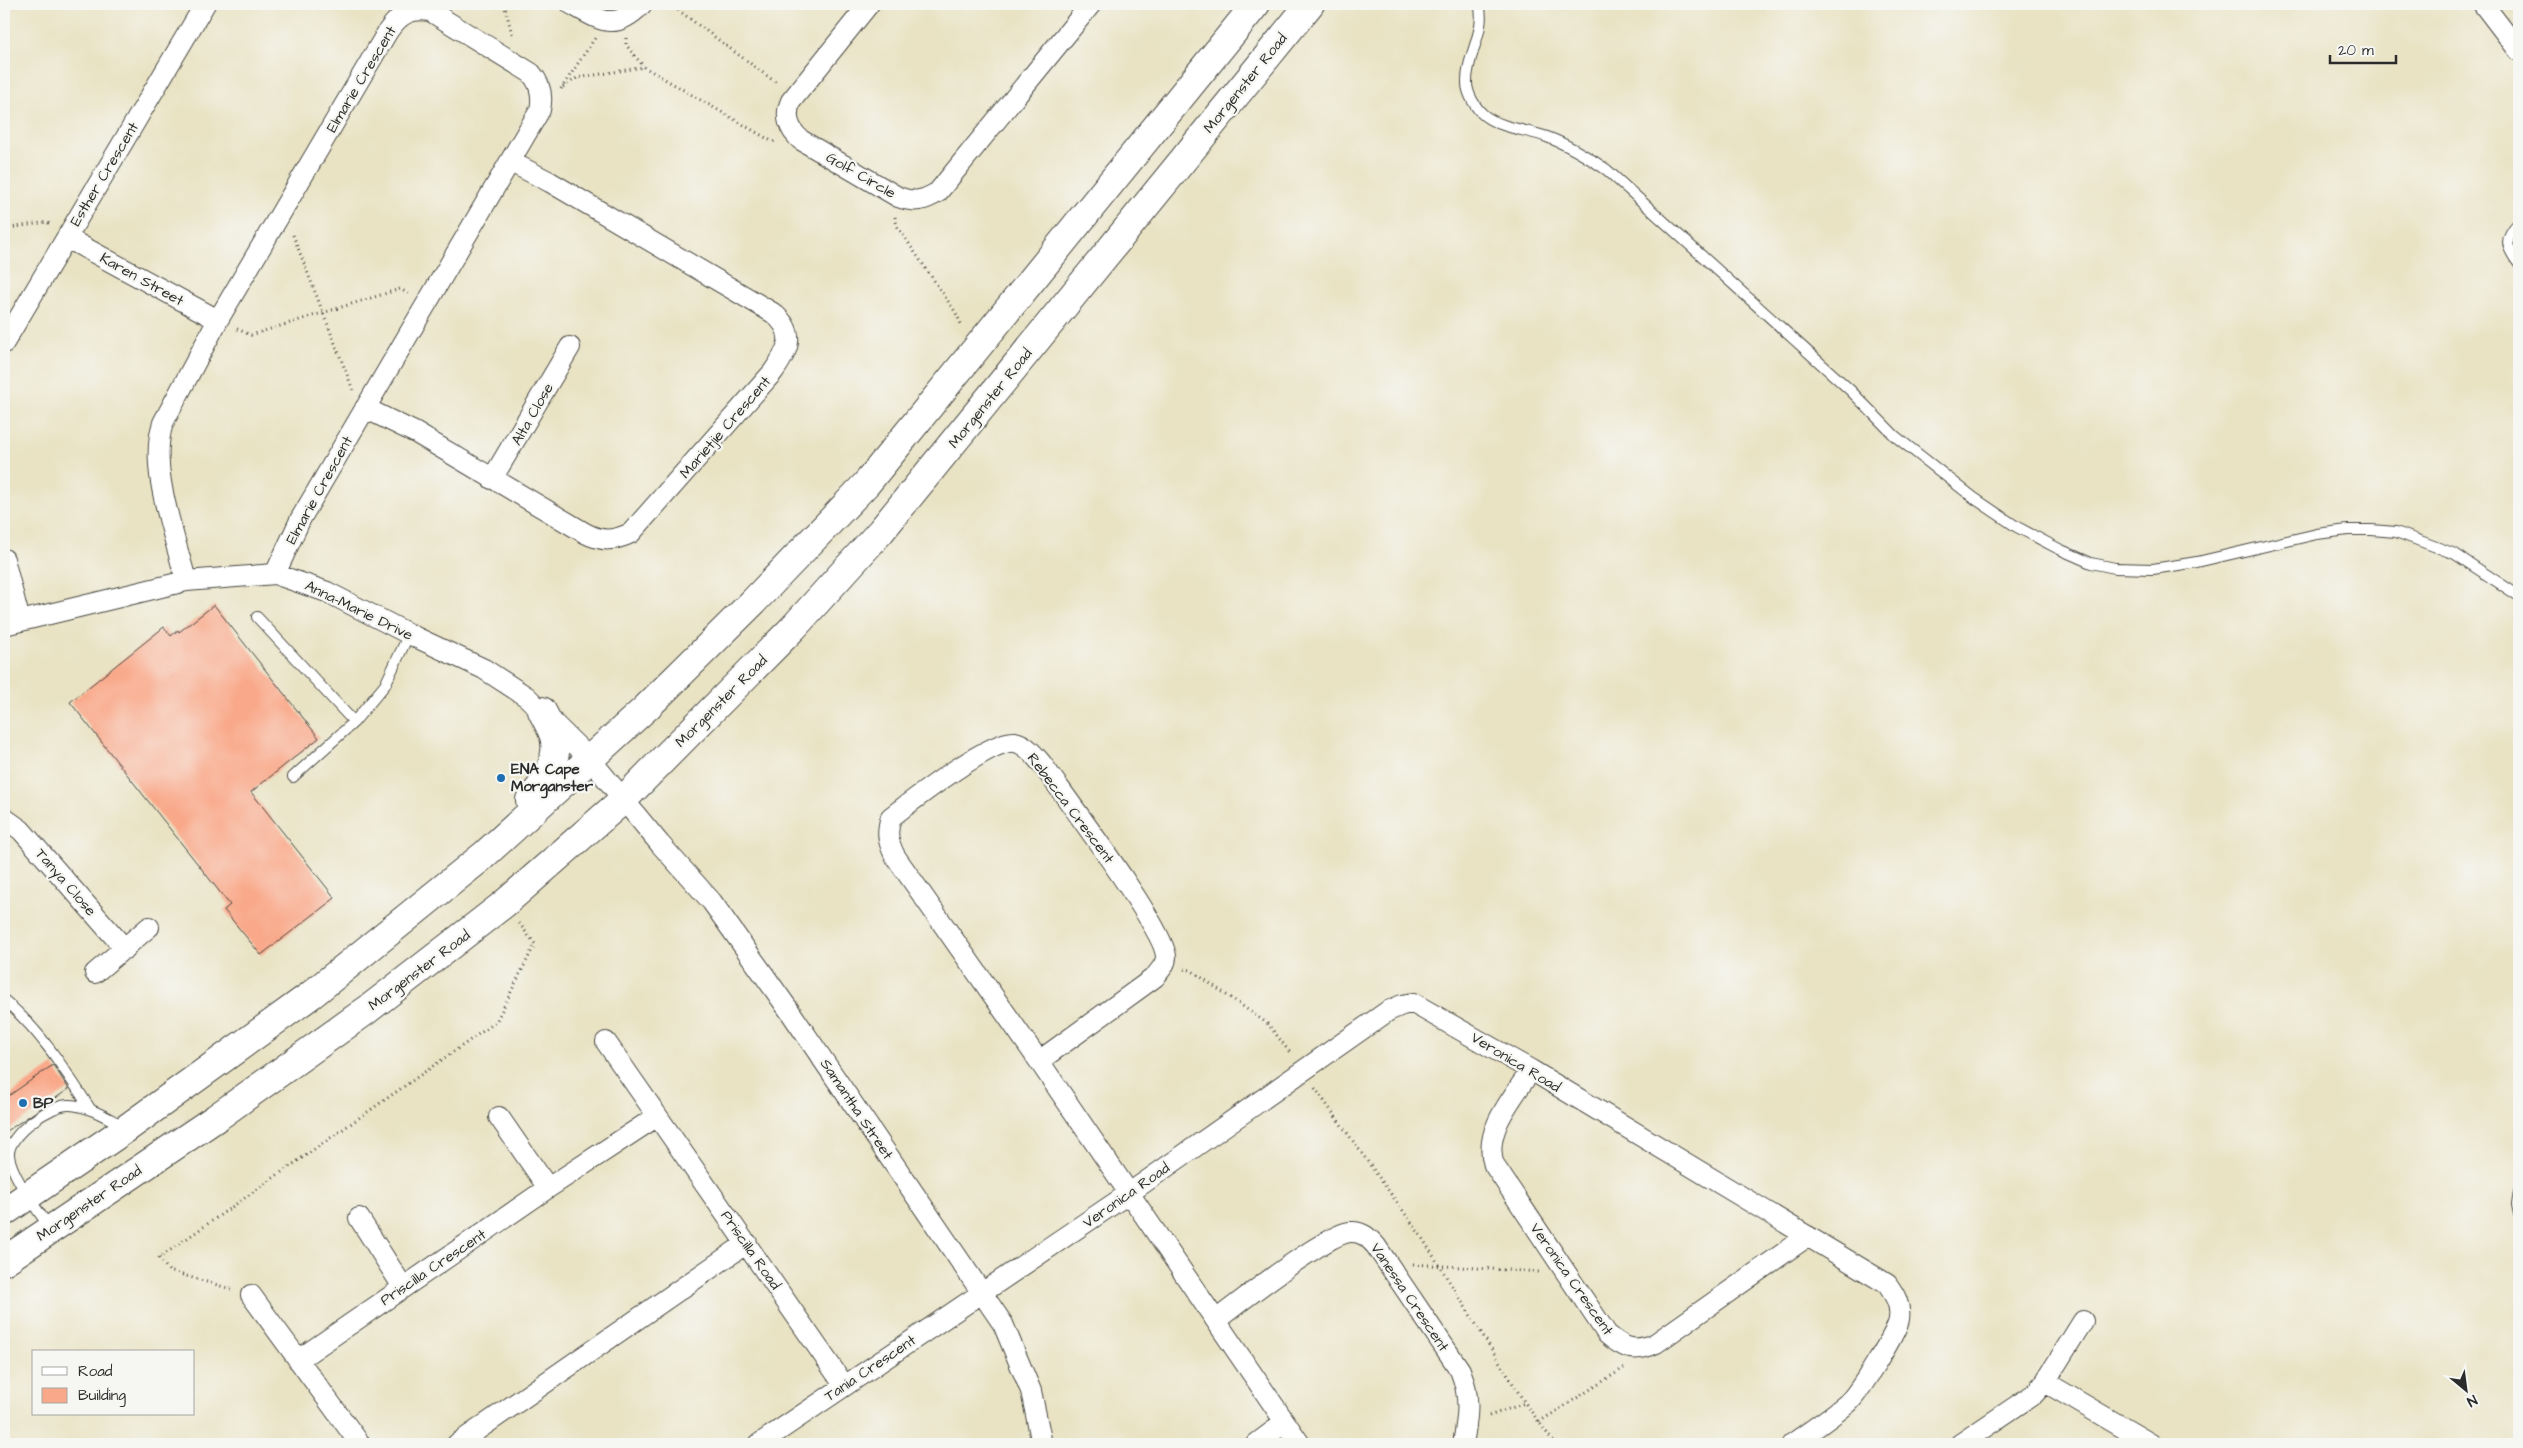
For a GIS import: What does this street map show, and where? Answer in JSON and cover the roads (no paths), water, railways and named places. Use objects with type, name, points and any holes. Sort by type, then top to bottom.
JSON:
[{"type":"main road","points":[[4,1212],[127,1128],[311,995],[483,856],[646,708],[754,601],[868,483],[1256,4]]},
{"type":"main road","name":"Morgenster Road","points":[[4,1261],[50,1228],[216,1118],[367,1010],[504,904],[624,799],[793,628],[881,531],[1310,4]]},
{"type":"main road","points":[[483,856],[492,839],[541,789],[549,773],[555,749],[554,736],[542,711]]},
{"type":"street","name":"Esther Crescent","points":[[4,343],[205,4]]},
{"type":"street","points":[[571,4],[615,21],[642,4]]},
{"type":"street","name":"Golf Circle","points":[[869,4],[794,96],[787,113],[792,131],[801,140],[889,192],[916,202],[927,199],[938,192],[1090,4]]},
{"type":"street","points":[[2484,4],[2519,51]]},
{"type":"street","name":"Elmarie Crescent","points":[[186,581],[159,471],[158,437],[172,404],[218,320],[388,31],[397,19],[407,12],[419,9],[430,12],[526,69],[539,84],[542,103],[537,116],[511,162],[301,518],[275,574]]},
{"type":"street","name":"Marietjie Crescent","points":[[367,404],[594,538],[619,539],[631,533],[773,372],[785,355],[788,346],[785,326],[773,313],[550,182],[511,162]]},
{"type":"street","name":"Karen Street","points":[[67,238],[218,320]]},
{"type":"street","name":"Alta Close","points":[[492,479],[570,347]]},
{"type":"street","points":[[4,559],[12,623]]},
{"type":"street","name":"Anna-Marie Drive","points":[[12,623],[186,581],[275,574],[328,592],[503,680],[542,711],[590,759]]},
{"type":"street","name":"Rebecca Crescent","points":[[1039,1061],[1155,977],[1164,965],[1166,958],[1160,938],[1129,888],[1042,764],[1030,750],[1016,742],[1001,744],[975,758],[891,817],[887,830],[888,841],[895,856],[1039,1061],[1128,1194]]},
{"type":"street","name":"Samantha Street","points":[[590,759],[712,902],[791,1013],[1003,1324],[1032,1391],[1042,1444]]},
{"type":"street","name":"Tanya Close","points":[[4,818],[21,830],[125,949]]},
{"type":"street","points":[[94,973],[149,927]]},
{"type":"street","name":"Veronica Road","points":[[982,1293],[1128,1194],[1388,1011],[1402,1005],[1414,1003],[1531,1070],[1887,1284],[1896,1296],[1900,1309],[1899,1321],[1867,1377],[1849,1402],[1792,1444]]},
{"type":"street","name":"Priscilla Road","points":[[606,1042],[656,1117],[747,1243],[844,1385]]},
{"type":"street","name":"Veronica Crescent","points":[[1531,1070],[1494,1129],[1489,1152],[1494,1164],[1608,1334],[1619,1345],[1643,1349],[1656,1343],[1808,1236]]},
{"type":"street","points":[[499,1117],[548,1188]]},
{"type":"street","name":"Priscilla Crescent","points":[[298,1360],[548,1188],[656,1117]]},
{"type":"street","points":[[1128,1194],[1300,1444]]},
{"type":"street","points":[[359,1218],[403,1287]]},
{"type":"street","name":"Vanessa Crescent","points":[[1216,1320],[1328,1239],[1350,1232],[1360,1233],[1369,1238],[1388,1263],[1460,1370],[1467,1388],[1468,1414],[1464,1444]]},
{"type":"street","points":[[457,1444],[747,1243]]},
{"type":"street","name":"Tania Crescent","points":[[759,1444],[982,1293]]},
{"type":"street","points":[[251,1295],[360,1444]]},
{"type":"street","points":[[1960,1444],[2034,1394],[2045,1382],[2083,1321]]},
{"type":"street","points":[[2045,1382],[2151,1444]]},
{"type":"street","points":[[1256,1444],[1284,1423]]},
{"type":"lane","points":[[1479,4],[1480,23],[1468,60],[1466,84],[1473,100],[1486,117],[1548,137],[1579,151],[1607,170],[1850,390],[1895,436],[1974,498],[2017,527],[2091,563],[2116,568],[2153,569],[2197,562],[2317,534],[2348,530],[2396,532],[2455,554],[2519,596]]},
{"type":"lane","points":[[2519,222],[2508,240],[2508,251],[2519,264]]},
{"type":"lane","points":[[257,617],[354,722]]},
{"type":"lane","points":[[293,777],[354,722],[385,685],[409,634]]},
{"type":"lane","points":[[4,1000],[26,1019],[59,1059],[91,1110]]},
{"type":"lane","points":[[50,1228],[28,1195],[10,1160],[9,1153],[16,1136],[47,1112],[62,1105],[71,1105],[91,1110],[127,1128]]},
{"type":"lane","points":[[2519,1192],[2517,1205],[2519,1214]]},
{"type":"place","name":"ENA Cape Morganster","points":[[501,778]]},
{"type":"place","name":"BP","points":[[23,1103]]}]
